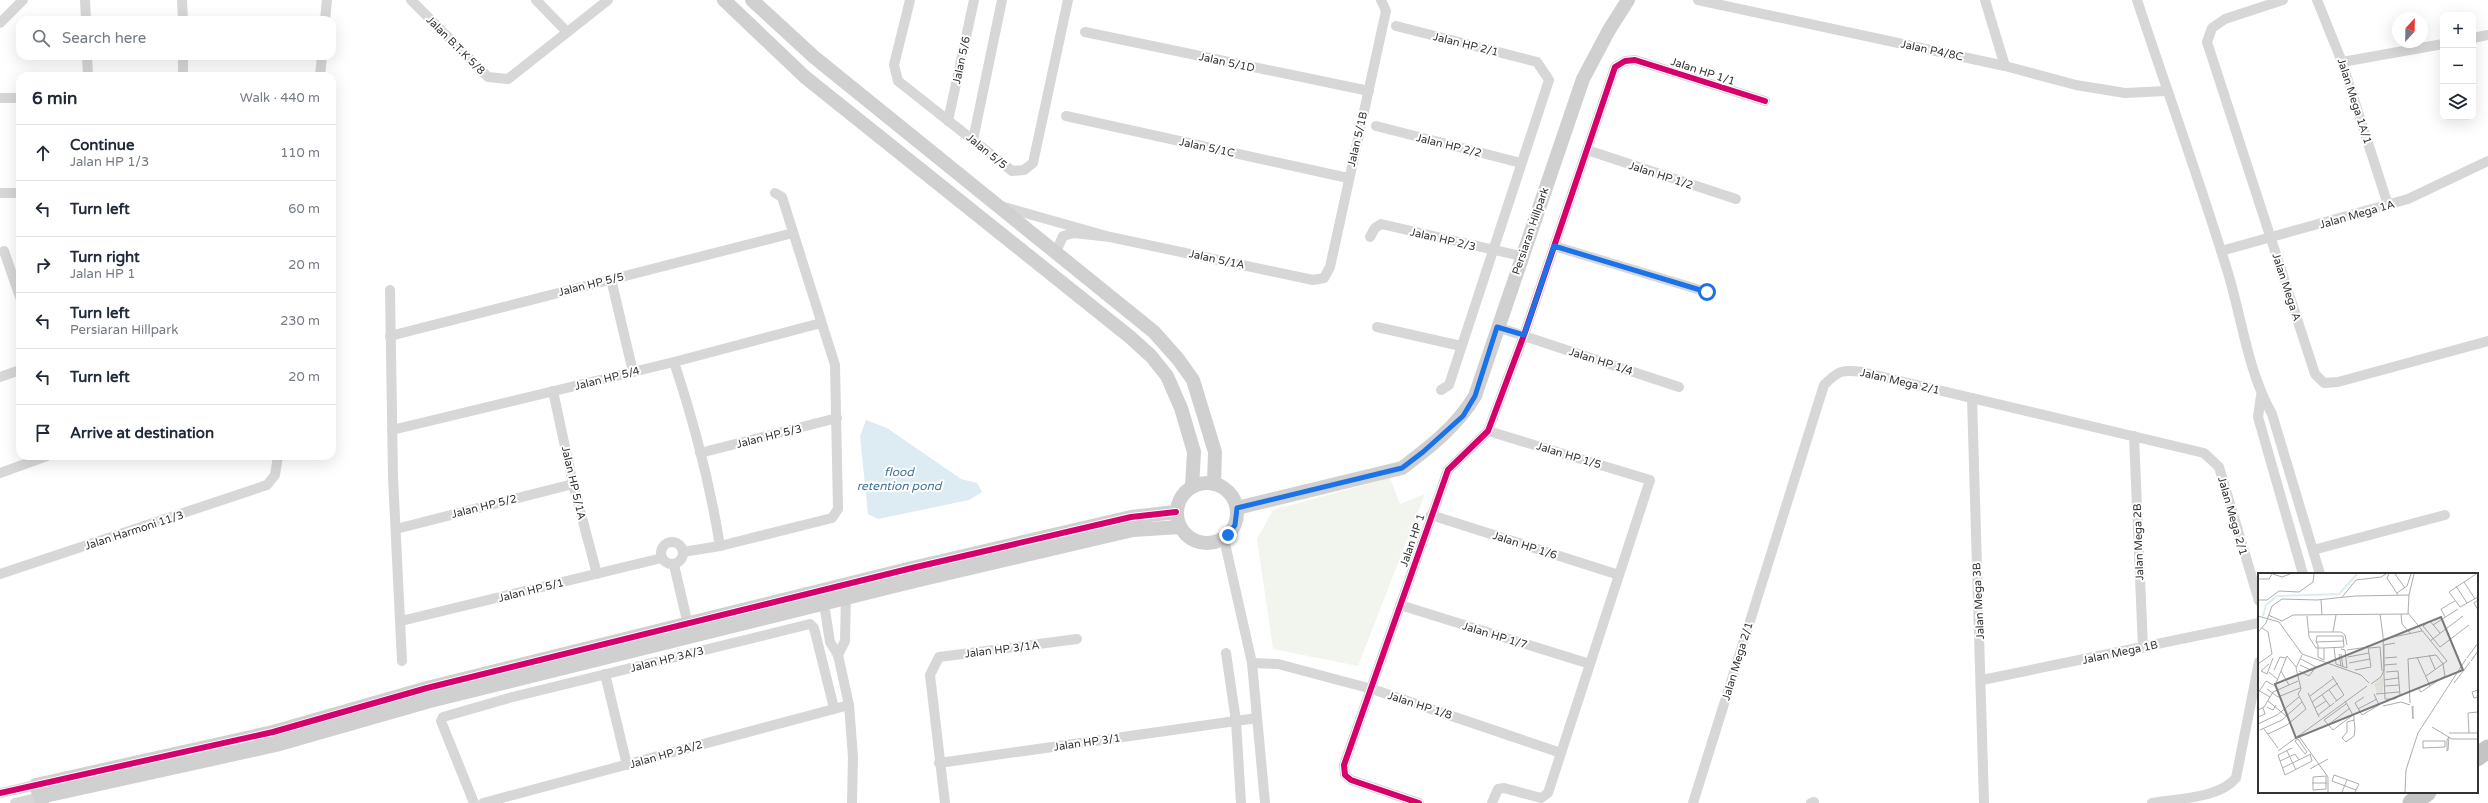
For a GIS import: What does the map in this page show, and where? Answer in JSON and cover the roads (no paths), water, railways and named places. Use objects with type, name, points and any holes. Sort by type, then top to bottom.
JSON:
[{"type":"highway","points":[[2478,756],[2488,749]]},
{"type":"highway","points":[[2412,803],[2426,793]]},
{"type":"street","points":[[0,23],[23,0]]},
{"type":"street","points":[[85,0],[86,16]]},
{"type":"street","points":[[182,0],[183,16]]},
{"type":"street","points":[[325,16],[327,0]]},
{"type":"street","name":"Jalan B.T.K 5/8","points":[[411,0],[488,77],[508,79],[567,32]]},
{"type":"street","points":[[536,0],[567,32],[608,0]]},
{"type":"street","points":[[724,0],[805,77],[1130,337],[1151,356],[1167,376],[1181,408],[1194,452],[1192,487]]},
{"type":"street","points":[[752,0],[814,57],[1055,254],[1154,332],[1178,359],[1193,380],[1215,452],[1214,484]]},
{"type":"street","name":"Jalan 5/5","points":[[910,0],[894,66],[898,80],[1012,171],[1024,170],[1033,163],[1068,0]]},
{"type":"street","name":"Jalan 5/6","points":[[948,121],[974,0]]},
{"type":"street","points":[[974,140],[1002,0]]},
{"type":"street","name":"Jalan 5/1B","points":[[1324,278],[1330,267],[1348,178],[1386,11],[1381,0]]},
{"type":"street","name":"Persiaran Hillpark","points":[[1235,504],[1423,452],[1463,416],[1475,396],[1521,256],[1583,79],[1609,30],[1628,0]]},
{"type":"street","name":"Jalan P4/8C","points":[[1698,0],[2005,66],[2076,85],[2125,93],[2166,90]]},
{"type":"street","points":[[1984,0],[2005,66]]},
{"type":"street","points":[[2137,0],[2166,90],[2194,163],[2221,251],[2261,396],[2272,414],[2320,573]]},
{"type":"street","name":"Jalan Mega A","points":[[2283,0],[2225,19],[2212,28],[2207,42],[2315,374],[2324,382],[2338,382],[2488,341]]},
{"type":"street","name":"Jalan Mega 1A/1","points":[[2317,0],[2342,62],[2388,205]]},
{"type":"street","name":"Jalan HP 2/1","points":[[1396,26],[1537,62],[1549,80],[1547,90],[1521,163]]},
{"type":"street","name":"Jalan 5/1D","points":[[1085,32],[1369,91]]},
{"type":"street","points":[[2476,37],[2488,35]]},
{"type":"street","points":[[2342,62],[2440,45]]},
{"type":"street","points":[[805,77],[814,57]]},
{"type":"street","points":[[87,60],[88,72]]},
{"type":"street","points":[[183,60],[183,72]]},
{"type":"street","points":[[320,72],[322,60]]},
{"type":"street","name":"Jalan HP 1/1","points":[[1635,60],[1765,101]]},
{"type":"street","name":"Jalan HP 1","points":[[1419,803],[1351,780],[1345,775],[1344,765],[1372,689],[1430,515],[1448,470],[1488,431],[1524,335],[1615,67],[1625,61],[1635,60]]},
{"type":"street","points":[[0,98],[16,98]]},
{"type":"street","name":"Jalan 5/1C","points":[[1066,116],[1348,178]]},
{"type":"street","name":"Jalan HP 2/2","points":[[1376,126],[1521,163]]},
{"type":"street","name":"Jalan HP 1/2","points":[[1587,150],[1736,199]]},
{"type":"street","name":"Jalan Mega 1A","points":[[2221,251],[2408,199],[2488,161]]},
{"type":"street","points":[[1441,390],[1449,386],[1521,163]]},
{"type":"street","points":[[972,186],[973,200],[978,215]]},
{"type":"street","points":[[0,193],[16,194]]},
{"type":"street","points":[[683,552],[720,546],[832,518],[838,509],[835,365],[782,197],[775,193]]},
{"type":"street","points":[[991,202],[1018,212],[1110,237]]},
{"type":"street","points":[[978,215],[993,214],[1039,241]]},
{"type":"street","name":"Jalan HP 2/3","points":[[1370,237],[1375,228],[1381,224],[1521,256]]},
{"type":"street","name":"Jalan HP 5/5","points":[[390,336],[793,233]]},
{"type":"street","points":[[1055,254],[1063,236],[1074,233],[1110,237]]},
{"type":"street","name":"Jalan 5/1A","points":[[1110,237],[1312,280],[1324,278]]},
{"type":"street","points":[[1554,246],[1707,292]]},
{"type":"street","points":[[4,251],[16,286]]},
{"type":"street","points":[[611,279],[633,372]]},
{"type":"street","points":[[390,290],[392,430],[402,661]]},
{"type":"street","name":"Jalan HP 5/4","points":[[392,430],[674,362],[821,323]]},
{"type":"street","points":[[1377,327],[1461,346]]},
{"type":"street","points":[[1497,327],[1524,335]]},
{"type":"street","name":"Jalan HP 1/4","points":[[1524,335],[1679,387]]},
{"type":"street","points":[[674,362],[713,500],[720,546]]},
{"type":"street","name":"Jalan Mega 2/1","points":[[1693,803],[1824,385],[1836,373],[1846,370],[2204,453],[2219,467],[2258,598]]},
{"type":"street","points":[[0,376],[16,371]]},
{"type":"street","name":"Jalan HP 5/1A","points":[[553,391],[573,484],[597,574]]},
{"type":"street","points":[[2261,396],[2258,417],[2303,573]]},
{"type":"street","name":"Jalan Mega 3B","points":[[1972,398],[1982,680],[1984,803]]},
{"type":"street","name":"Jalan HP 5/3","points":[[700,453],[837,418]]},
{"type":"street","name":"Jalan HP 1/5","points":[[1488,431],[1650,480],[1619,575]]},
{"type":"street","name":"Jalan Mega 2B","points":[[2134,436],[2143,648]]},
{"type":"street","points":[[0,473],[36,460]]},
{"type":"street","name":"Jalan Harmoni 11/3","points":[[0,574],[267,485],[275,475],[277,460]]},
{"type":"street","points":[[1206,483],[1214,484],[1225,490],[1235,504],[1235,525],[1224,539],[1204,544],[1194,541],[1180,527],[1176,512],[1180,500],[1192,487],[1206,483]]},
{"type":"street","name":"Jalan HP 5/2","points":[[396,529],[573,484]]},
{"type":"street","points":[[845,591],[1131,517],[1176,512]]},
{"type":"street","name":"Jalan HP 1/6","points":[[1430,515],[1619,575]]},
{"type":"street","points":[[2313,550],[2445,515]]},
{"type":"street","points":[[15,803],[39,795],[276,745],[689,629],[823,596],[1133,530],[1180,527]]},
{"type":"street","points":[[1224,539],[1252,663],[1265,803]]},
{"type":"street","points":[[668,542],[679,544],[683,552],[681,561],[674,565],[668,564],[662,558],[661,550],[668,542]]},
{"type":"street","name":"Jalan HP 5/1","points":[[401,621],[662,558]]},
{"type":"street","points":[[674,565],[689,629]]},
{"type":"street","points":[[1492,803],[1498,789],[1504,788],[1541,798],[1548,792],[1619,575]]},
{"type":"street","points":[[838,655],[845,641],[845,591]]},
{"type":"street","points":[[823,596],[830,642],[838,655],[849,705],[853,757],[852,803]]},
{"type":"street","name":"Jalan HP 1/7","points":[[1400,605],[1590,664]]},
{"type":"street","name":"Jalan Mega 1B","points":[[1982,680],[2258,623]]},
{"type":"street","name":"Jalan HP 3A/3","points":[[474,803],[441,721],[443,717],[448,715],[605,674],[810,624],[814,628],[834,708]]},
{"type":"street","name":"Jalan HP 3/1A","points":[[939,763],[930,675],[932,666],[939,657],[1077,639]]},
{"type":"street","points":[[1226,653],[1236,722],[1241,803]]},
{"type":"street","name":"Jalan HP 1/8","points":[[1252,663],[1278,664],[1372,689],[1561,752]]},
{"type":"street","points":[[2152,803],[2216,792],[2229,786],[2236,778],[2258,667]]},
{"type":"street","points":[[605,674],[627,765]]},
{"type":"street","name":"Jalan HP 3A/2","points":[[483,803],[849,705]]},
{"type":"street","name":"Jalan HP 3/1","points":[[939,763],[1257,718]]},
{"type":"street","points":[[939,763],[945,803]]},
{"type":"street","points":[[0,793],[39,795]]},
{"type":"water","name":"flood retention pond","points":[[866,420],[887,428],[961,479],[977,483],[982,492],[969,500],[878,519],[868,514],[860,436]]}]
